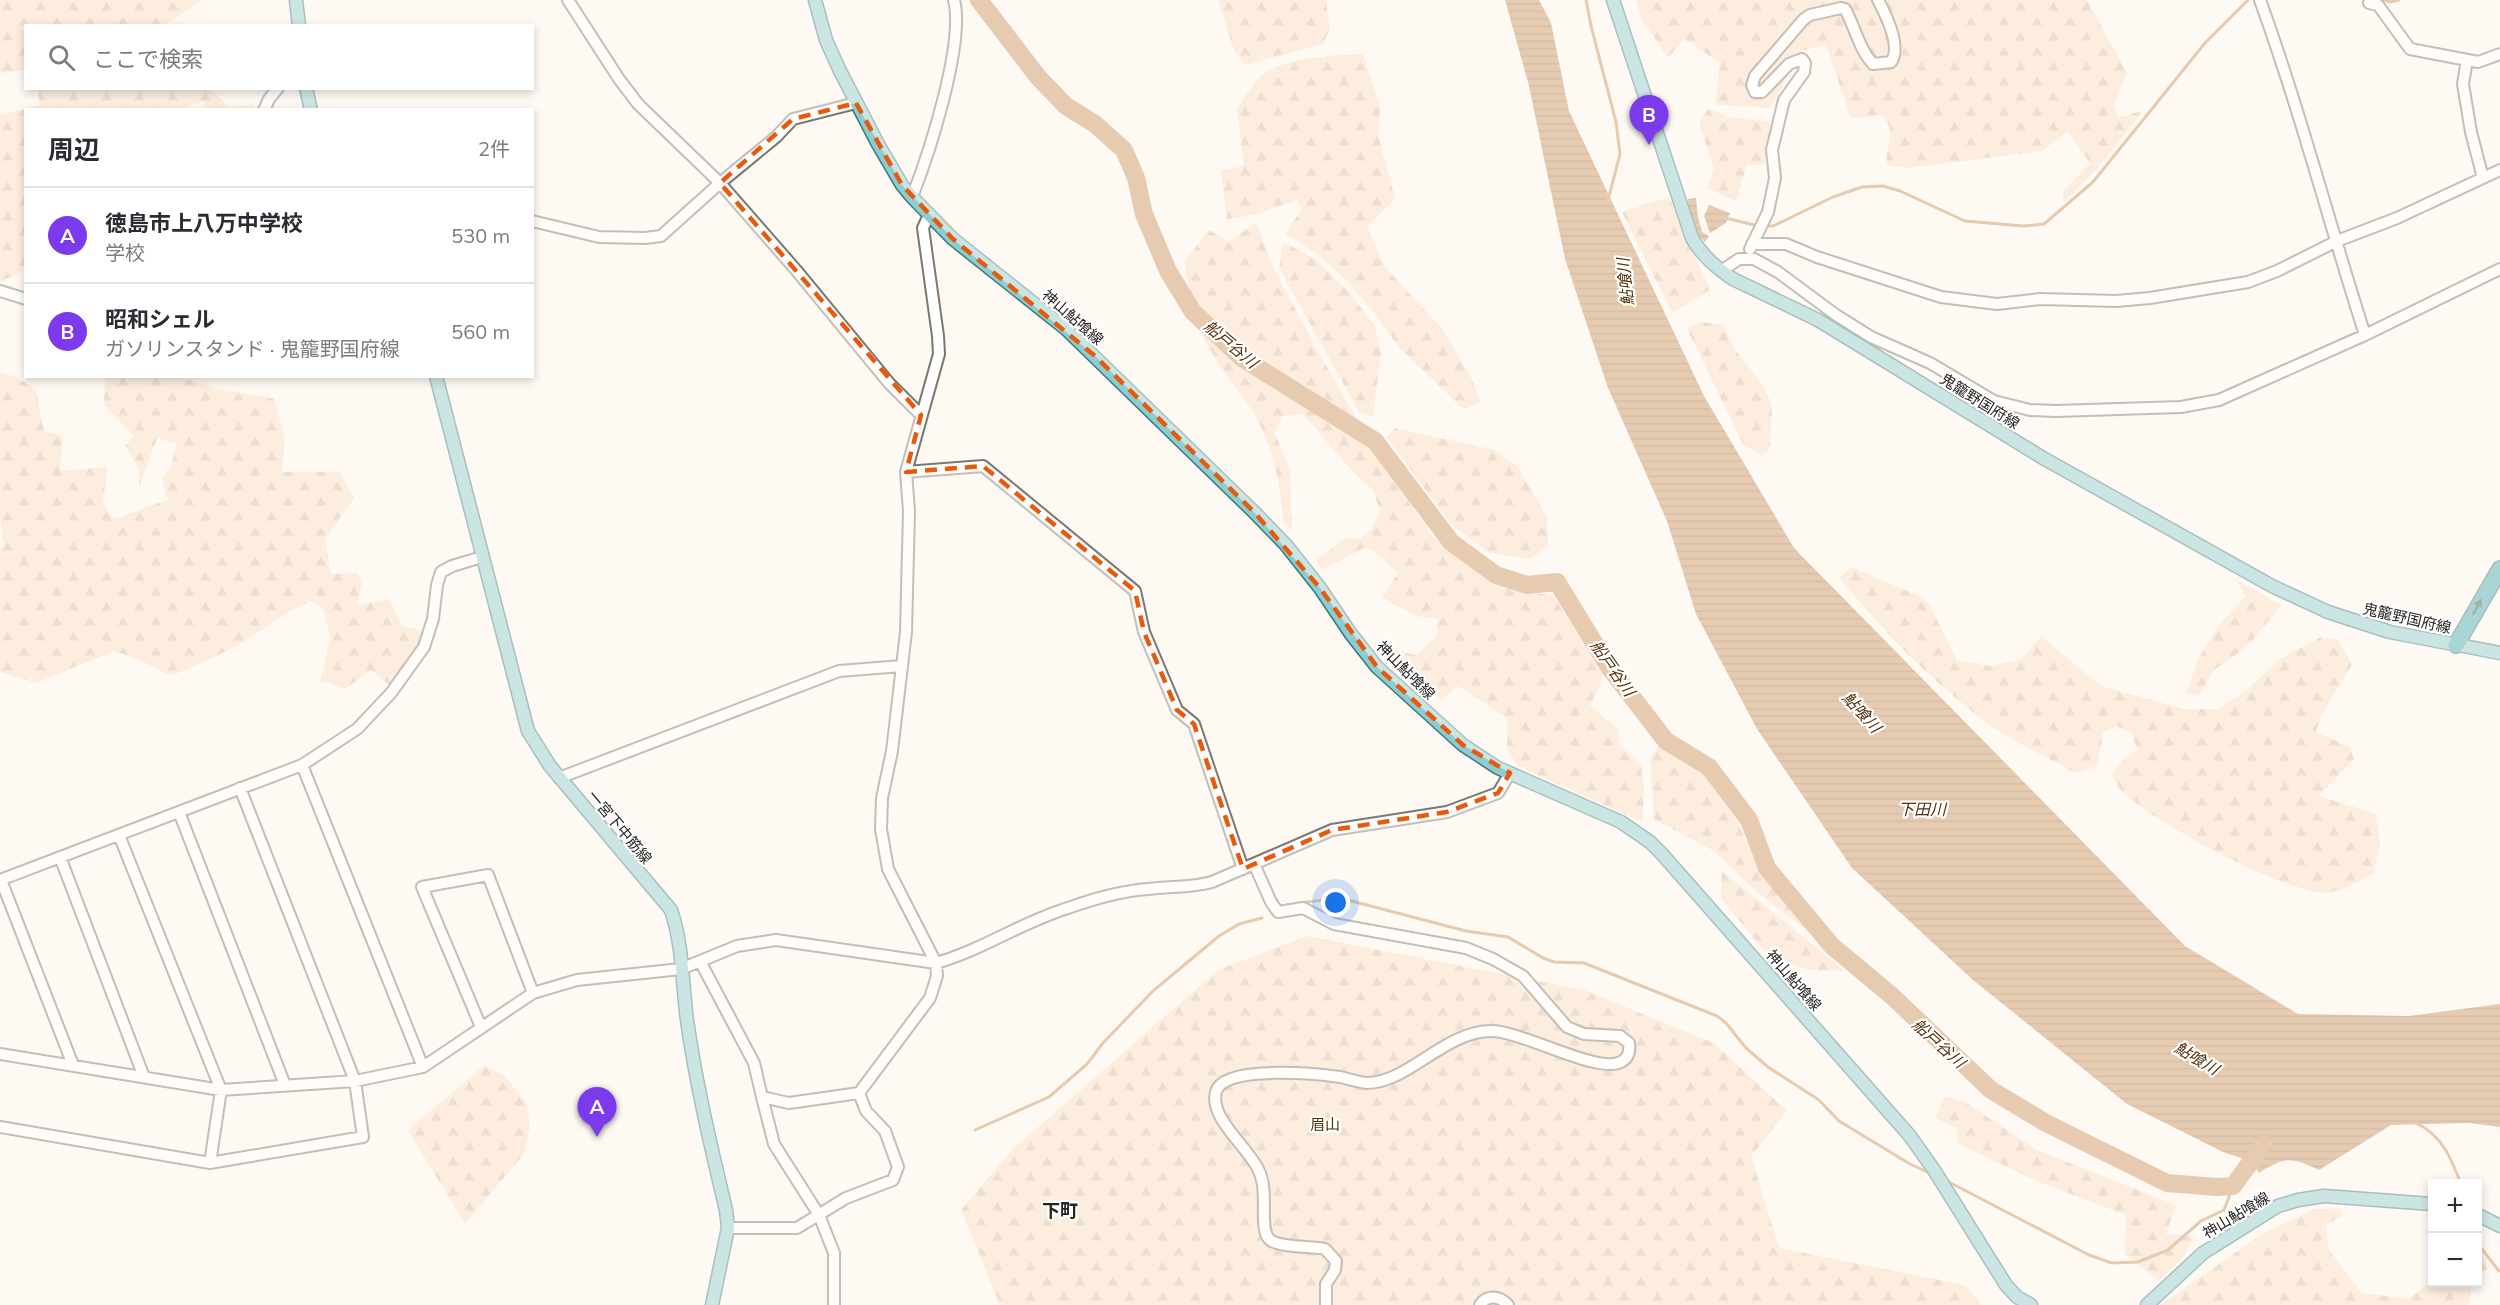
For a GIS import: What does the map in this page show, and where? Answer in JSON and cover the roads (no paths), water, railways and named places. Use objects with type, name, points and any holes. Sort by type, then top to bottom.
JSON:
[{"type":"highway","points":[[2456,645],[2500,569]]},
{"type":"main road","points":[[296,0],[299,24]]},
{"type":"main road","name":"神山鮎喰線","points":[[815,0],[826,40],[856,102],[902,185],[912,197],[953,239],[1066,329],[1254,512],[1286,545],[1377,667],[1463,745],[1510,773],[1535,782],[1621,822],[1650,842],[1899,1122],[1934,1170],[2006,1285],[2017,1297],[2031,1305]]},
{"type":"main road","name":"鬼籠野国府線","points":[[1613,0],[1692,238],[1700,251],[1721,271],[1818,320],[2043,458],[2272,586],[2328,612],[2390,632],[2500,653]]},
{"type":"main road","points":[[306,90],[311,108]]},
{"type":"main road","name":"一宮下中筋線","points":[[437,378],[528,731],[559,778],[671,910],[678,932],[696,1074],[728,1228],[712,1305]]},
{"type":"main road","name":"神山鮎喰線","points":[[2147,1305],[2203,1253],[2278,1206],[2324,1196],[2428,1204]]},
{"type":"main road","points":[[2482,1217],[2500,1226]]},
{"type":"street","points":[[568,0],[619,79],[638,104],[720,183],[890,383],[921,416]]},
{"type":"street","points":[[912,197],[926,162],[951,61],[958,15],[954,0]]},
{"type":"street","points":[[1721,271],[1745,258],[1768,212],[1775,178],[1772,150],[1784,100],[1804,72],[1805,63],[1802,59],[1789,64],[1762,92],[1755,92],[1752,85],[1755,76],[1804,18],[1841,8],[1845,9],[1864,54],[1873,64],[1890,62],[1894,57],[1895,47],[1886,14],[1878,0]]},
{"type":"street","points":[[2260,1],[2281,59],[2365,335]]},
{"type":"street","points":[[2369,3],[2378,5],[2410,49],[2478,62],[2500,54]]},
{"type":"street","points":[[2467,60],[2463,84],[2470,132],[2483,178]]},
{"type":"street","points":[[265,108],[276,90]]},
{"type":"street","points":[[534,221],[599,237],[661,236],[754,156],[793,119],[856,102]]},
{"type":"street","points":[[1752,244],[1786,244],[1817,257],[1941,297],[1997,304],[2040,298],[2139,299],[2248,282],[2277,271],[2337,241],[2397,218],[2500,170]]},
{"type":"street","points":[[762,1097],[789,1103],[859,1093],[930,998],[937,976],[936,963],[888,869],[881,829],[882,798],[892,751],[906,632],[909,511],[906,472],[939,354],[923,228],[929,215]]},
{"type":"street","points":[[1745,258],[1778,272],[1836,315],[1871,337],[1930,363],[1994,401],[2030,410],[2056,411],[2205,404],[2234,394],[2365,335],[2500,269]]},
{"type":"street","points":[[0,291],[24,298]]},
{"type":"street","points":[[906,472],[982,466],[1135,591],[1144,632],[1177,710],[1194,724],[1243,869]]},
{"type":"street","points":[[73,1065],[1,880],[302,765],[357,729],[391,693],[424,646],[433,619],[441,572],[452,566],[482,557]]},
{"type":"street","points":[[559,778],[839,671],[902,666]]},
{"type":"street","points":[[302,765],[423,1067]]},
{"type":"street","points":[[0,1054],[221,1090],[355,1081],[423,1067],[533,993],[578,980],[681,969],[701,963],[737,946],[776,940],[936,963],[957,957],[1014,928],[1069,907],[1129,891],[1196,887],[1332,830],[1447,812],[1498,793],[1510,773]]},
{"type":"street","points":[[0,1127],[210,1163],[363,1137],[355,1081],[240,789]]},
{"type":"street","points":[[179,812],[285,1085]]},
{"type":"street","points":[[119,835],[221,1090],[210,1163]]},
{"type":"street","points":[[60,857],[144,1077]]},
{"type":"street","points":[[1254,864],[1278,912],[1303,908],[1334,924],[1466,948],[1523,976],[1567,1027],[1584,1034],[1620,1036],[1629,1042],[1628,1056],[1623,1061],[1607,1063],[1579,1058],[1502,1031],[1488,1031],[1474,1033],[1451,1042],[1391,1077],[1377,1082],[1363,1083],[1341,1077],[1259,1073],[1226,1080],[1219,1085],[1216,1091],[1218,1113],[1246,1150],[1263,1180],[1265,1192],[1263,1225],[1269,1240],[1277,1244],[1325,1249],[1336,1261],[1335,1270],[1326,1284],[1326,1305]]},
{"type":"street","points":[[481,1027],[422,887],[488,875],[533,993]]},
{"type":"street","points":[[701,963],[754,1063],[774,1144],[819,1215],[834,1253],[834,1305]]},
{"type":"street","points":[[728,1228],[797,1228],[846,1198],[893,1180],[898,1167],[885,1131],[866,1111],[859,1093]]},
{"type":"street","points":[[1480,1305],[1492,1297],[1499,1298],[1508,1305]]},
{"type":"water","name":"下田川","points":[[1505,0],[1539,0],[1551,23],[1569,111],[1704,396],[1794,548],[2185,946],[2298,1014],[2409,1016],[2500,1004],[2500,1127],[2469,1123],[2391,1125],[2319,1170],[2289,1160],[2282,1161],[2259,1173],[2250,1161],[2223,1152],[2127,1104],[1973,980],[1852,868],[1757,729],[1696,614],[1667,521],[1608,388],[1565,259],[1529,86]]},
{"type":"water","points":[[1696,198],[1702,232],[1709,236],[1705,242],[1692,223],[1689,211],[1688,199]]},
{"type":"water","points":[[1709,205],[1730,213],[1726,223],[1710,233],[1704,216]]},
{"type":"waterway","name":"船戸谷川","points":[[979,0],[1038,77],[1066,106],[1095,124],[1124,150],[1136,178],[1144,214],[1168,271],[1193,312],[1242,358],[1375,441],[1451,542],[1496,575],[1527,585],[1557,582],[1609,667],[1666,741],[1709,767],[1749,820],[1767,868],[1832,946],[1892,996],[1991,1090],[2046,1123],[2167,1183],[2233,1186],[2264,1144]]},
{"type":"waterway","points":[[1586,0],[1616,122],[1620,154],[1608,200]]},
{"type":"waterway","points":[[1766,226],[1773,226],[1833,197],[1862,187],[1883,186],[1900,191],[1965,221],[2023,226],[2044,224],[2093,182],[2205,43],[2248,0]]},
{"type":"waterway","points":[[2384,0],[2390,2],[2399,0]]},
{"type":"waterway","points":[[1725,218],[1759,226]]},
{"type":"waterway","points":[[1299,903],[1340,898],[1466,931],[1508,937],[1543,958],[1554,962],[1584,963],[1717,1016],[1726,1023],[1746,1048],[1768,1067],[1819,1100],[1839,1121],[1910,1164],[1930,1173]]},
{"type":"waterway","points":[[975,1130],[1049,1097],[1087,1064],[1103,1043],[1153,991],[1219,936],[1239,924],[1262,918]]},
{"type":"waterway","points":[[2416,1123],[2433,1134],[2439,1141],[2449,1156],[2459,1179]]},
{"type":"waterway","points":[[1947,1181],[2089,1255],[2112,1263],[2138,1262],[2168,1250],[2201,1221],[2224,1210],[2233,1186]]},
{"type":"waterway","points":[[2482,1249],[2499,1271]]},
{"type":"place","name":"昭和シェル","points":[[1649,145]]},
{"type":"place","name":"徳島市上八万中学校","points":[[597,1137]]},
{"type":"district","name":"下町","points":[[1060,1210]]},
{"type":"water label","name":"鮎喰川","points":[[1625,282]]},
{"type":"water label","name":"鮎喰川","points":[[1862,712]]},
{"type":"water label","name":"鮎喰川","points":[[2197,1058]]},
{"type":"park label","name":"眉山","points":[[1325,1124]]}]
